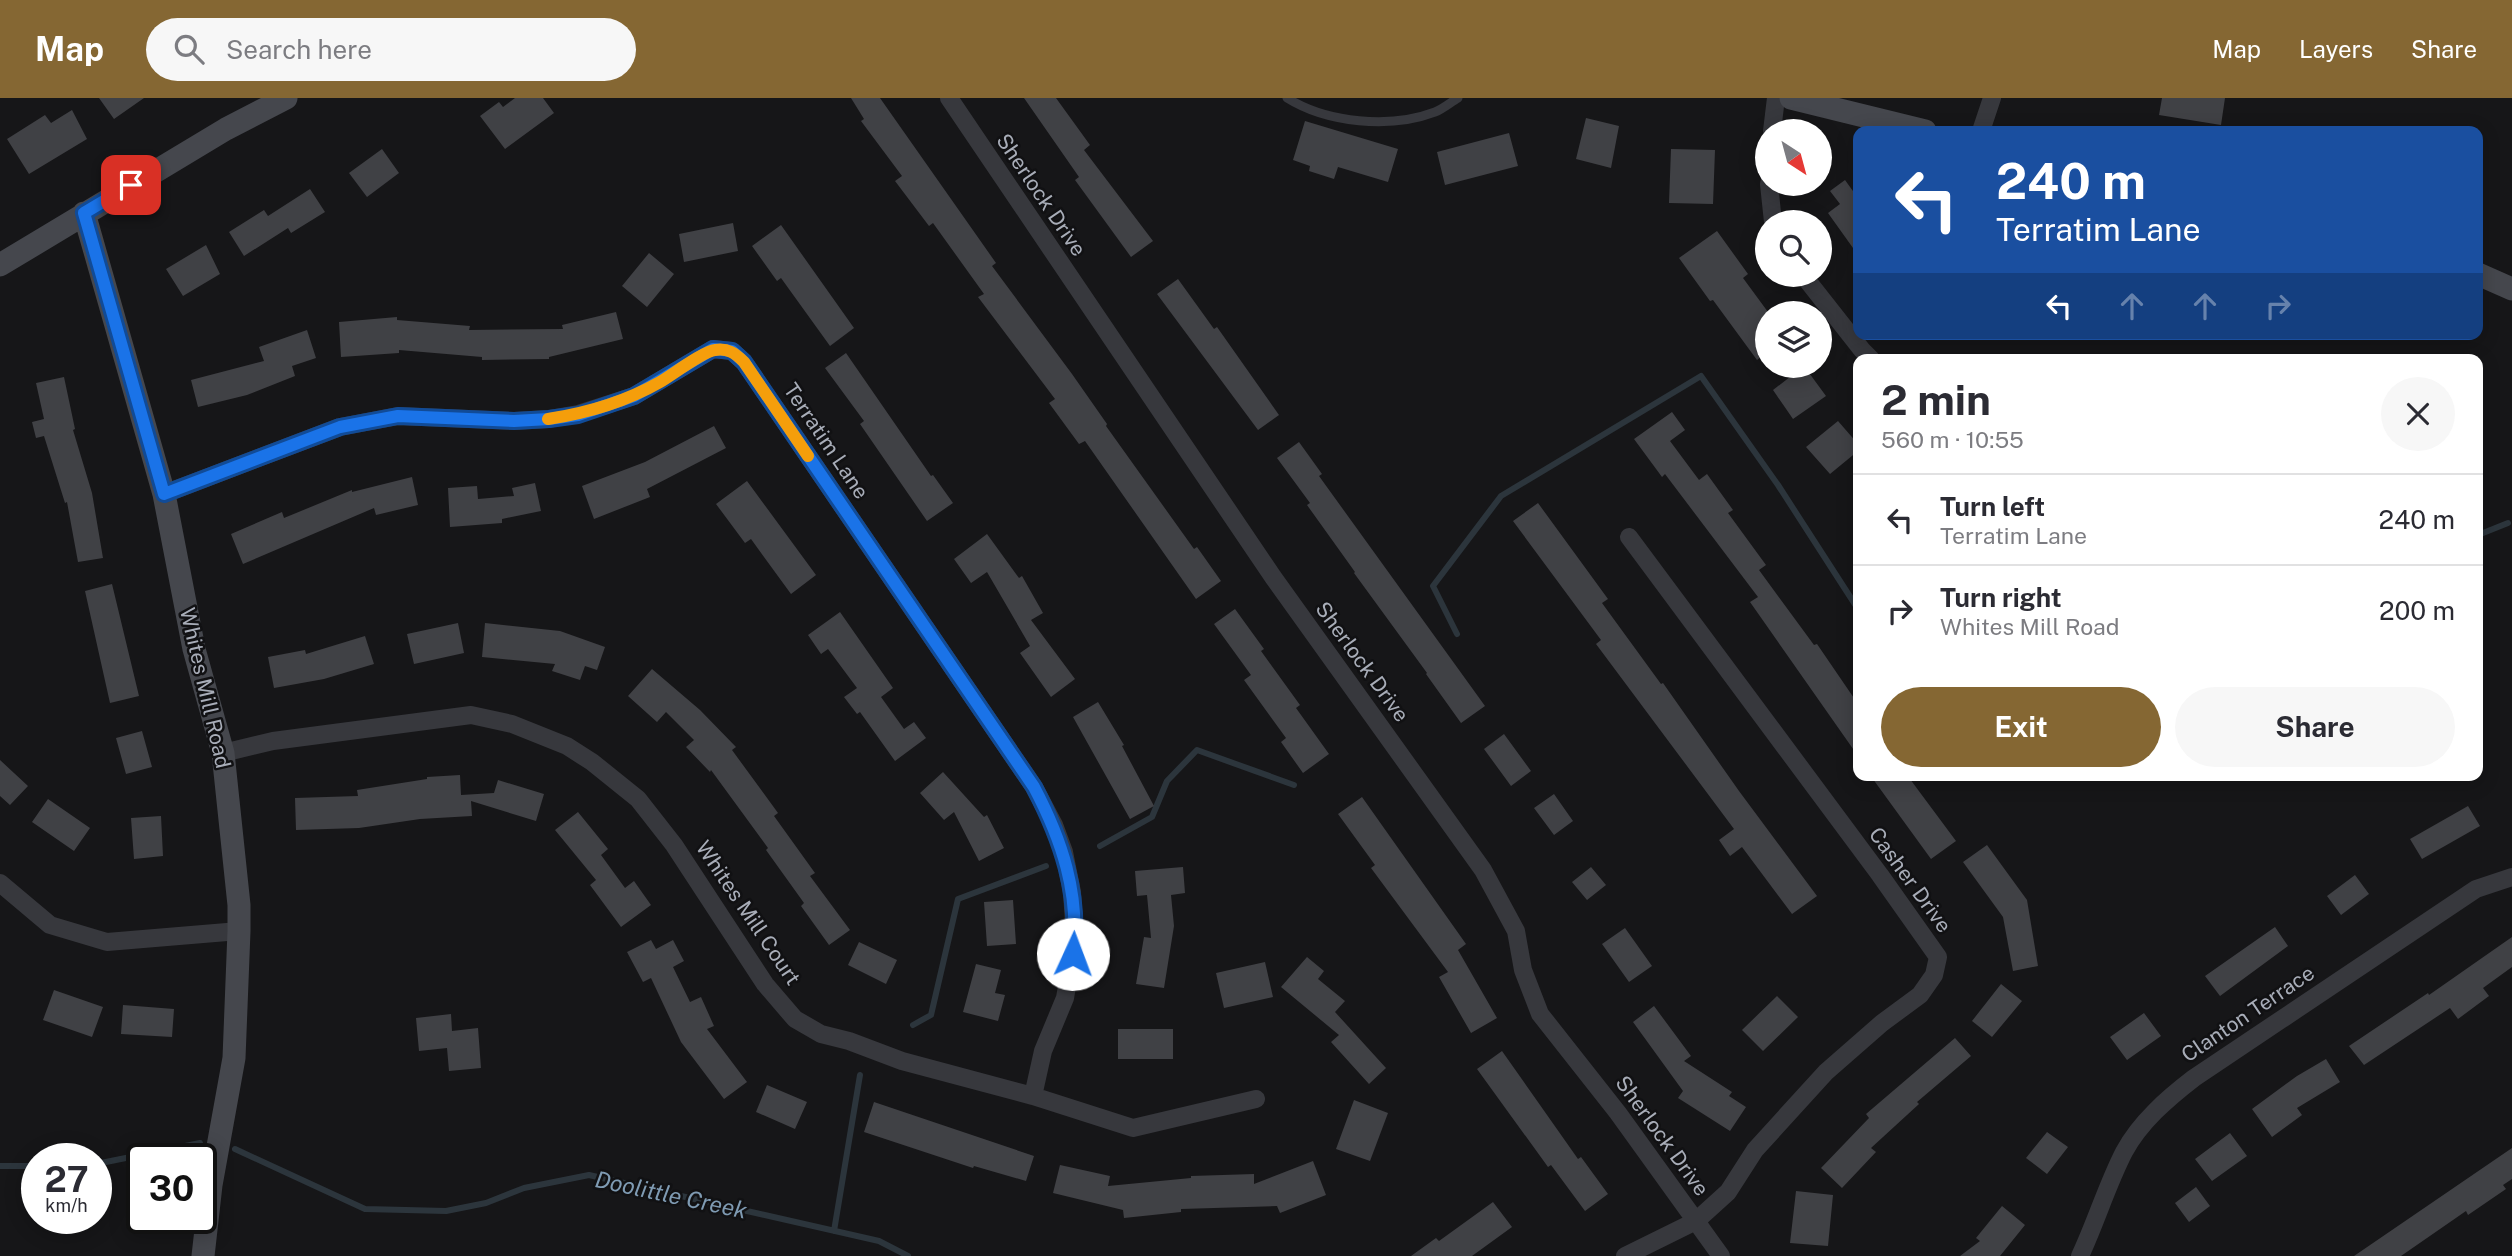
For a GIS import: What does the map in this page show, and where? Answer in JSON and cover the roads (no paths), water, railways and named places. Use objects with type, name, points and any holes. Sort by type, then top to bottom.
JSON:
[{"type":"street","points":[[0,265],[226,129],[286,98]]},
{"type":"street","name":"Sherlock Drive","points":[[949,98],[1243,534],[1483,870],[1516,931],[1523,970],[1540,1014],[1618,1113],[1721,1256]]},
{"type":"street","points":[[1773,119],[1776,98]]},
{"type":"street","points":[[1791,98],[1905,126]]},
{"type":"street","points":[[1983,126],[1992,98]]},
{"type":"street","name":"Whites Mill Road","points":[[84,213],[164,494],[194,649],[223,753],[239,905],[234,1058],[211,1185],[203,1256]]},
{"type":"street","points":[[2483,276],[2512,289]]},
{"type":"street","points":[[1812,287],[1853,339]]},
{"type":"street","points":[[1854,340],[1866,354]]},
{"type":"street","name":"Terratim Lane","points":[[164,494],[340,427],[369,420],[427,416],[514,421],[578,415],[634,396],[713,349],[732,351],[744,362],[1034,787],[1054,825],[1064,852],[1070,881],[1075,940],[1065,998],[1043,1051],[1033,1096]]},
{"type":"street","name":"Casher Drive","points":[[1629,537],[1938,957],[1934,975],[1920,995],[1882,1023],[1826,1072],[1755,1150],[1728,1192],[1696,1221]]},
{"type":"street","name":"Whites Mill Court","points":[[223,753],[273,741],[471,715],[512,724],[540,734],[592,762],[644,807],[674,845],[765,984],[795,1019],[821,1034],[849,1041],[902,1061],[1033,1096],[1133,1128],[1256,1099]]},
{"type":"street","name":"Clanton Terrace","points":[[2080,1256],[2124,1151],[2150,1117],[2171,1096],[2194,1077],[2476,889],[2512,877]]},
{"type":"street","points":[[0,883],[50,925],[107,942],[239,931]]},
{"type":"street","points":[[1625,1256],[1696,1221]]},
{"type":"lane","points":[[1287,98],[1346,120],[1380,123],[1435,112],[1458,98]]},
{"type":"waterway","points":[[1457,634],[1433,586],[1501,496],[1701,376],[1778,485],[1853,601]]},
{"type":"waterway","points":[[2483,533],[2508,523]]},
{"type":"waterway","points":[[1100,846],[1152,817],[1167,781],[1197,750],[1294,785]]},
{"type":"waterway","points":[[913,1025],[931,1015],[958,899],[1046,866]]},
{"type":"waterway","points":[[834,1231],[860,1075]]},
{"type":"waterway","name":"Doolittle Creek","points":[[235,1149],[365,1209],[446,1211],[486,1203],[524,1188],[589,1175],[879,1241],[908,1256]]},
{"type":"waterway","name":"Doolittle Creek","points":[[112,1161],[126,1158]]},
{"type":"waterway","name":"Doolittle Creek","points":[[0,1166],[21,1166]]}]
